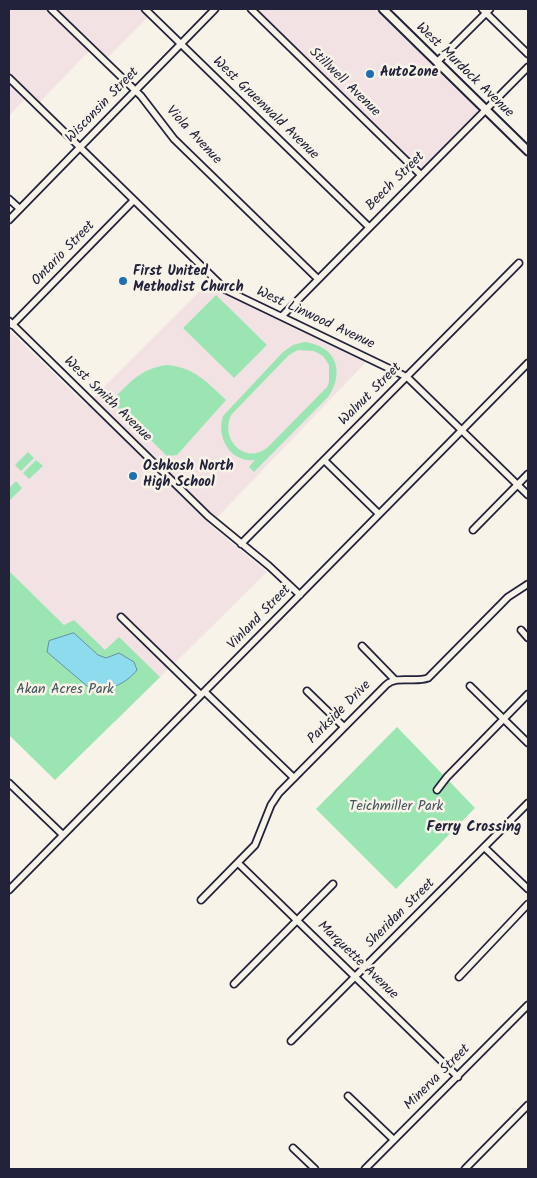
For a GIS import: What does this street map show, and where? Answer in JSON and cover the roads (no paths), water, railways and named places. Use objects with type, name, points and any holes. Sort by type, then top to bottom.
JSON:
[{"type":"main road","name":"West Murdock Avenue","points":[[387,10],[528,151]]},
{"type":"street","name":"Viola Avenue","points":[[51,9],[135,91],[174,139],[318,279]]},
{"type":"street","name":"West Gruenwald Avenue","points":[[145,9],[368,227]]},
{"type":"street","name":"Wisconsin Street","points":[[9,220],[215,9]]},
{"type":"street","name":"Stillwell Avenue","points":[[251,9],[421,175]]},
{"type":"street","points":[[437,62],[486,10],[528,54]]},
{"type":"street","name":"Beech Street","points":[[282,316],[528,67]]},
{"type":"street","name":"West Linwood Avenue","points":[[9,78],[226,290],[407,377],[528,494]]},
{"type":"street","points":[[9,199],[20,209]]},
{"type":"street","name":"Ontario Street","points":[[10,323],[134,200]]},
{"type":"street","name":"Walnut Street","points":[[241,544],[519,263]]},
{"type":"street","name":"West Smith Avenue","points":[[10,323],[208,516],[300,595]]},
{"type":"street","name":"Vinland Street","points":[[9,890],[528,363]]},
{"type":"street","points":[[324,460],[379,514]]},
{"type":"street","points":[[473,530],[528,474]]},
{"type":"street","points":[[362,646],[395,680],[428,678],[508,597],[528,584]]},
{"type":"street","points":[[121,617],[294,778]]},
{"type":"street","points":[[520,630],[528,638]]},
{"type":"street","name":"Parkside Drive","points":[[201,900],[258,840],[273,801],[386,685],[395,680]]},
{"type":"street","points":[[470,686],[528,743]]},
{"type":"street","points":[[308,690],[344,727]]},
{"type":"street","points":[[437,790],[528,694]]},
{"type":"street","points":[[9,783],[63,835]]},
{"type":"street","name":"Sheridan Street","points":[[291,1041],[528,803]]},
{"type":"street","points":[[484,847],[528,889]]},
{"type":"street","name":"Marquette Avenue","points":[[238,863],[458,1076]]},
{"type":"street","points":[[234,984],[333,884]]},
{"type":"street","points":[[459,977],[528,904]]},
{"type":"street","name":"Minerva Street","points":[[365,1169],[528,1006]]},
{"type":"street","points":[[348,1096],[394,1140]]},
{"type":"street","points":[[465,1169],[528,1105]]},
{"type":"street","points":[[293,1148],[315,1169]]},
{"type":"water","points":[[74,633],[98,655],[106,658],[119,653],[134,662],[137,670],[127,680],[114,687],[100,689],[87,686],[47,652],[49,641]]},
{"type":"place","name":"AutoZone","points":[[370,74]]},
{"type":"place","name":"First United Methodist Church","points":[[123,281]]},
{"type":"place","name":"Oshkosh North High School","points":[[133,476]]},
{"type":"district","name":"Ferry Crossing","points":[[474,828]]},
{"type":"park label","name":"Akan Acres Park","points":[[65,691]]},
{"type":"park label","name":"Teichmiller Park","points":[[396,808]]}]
